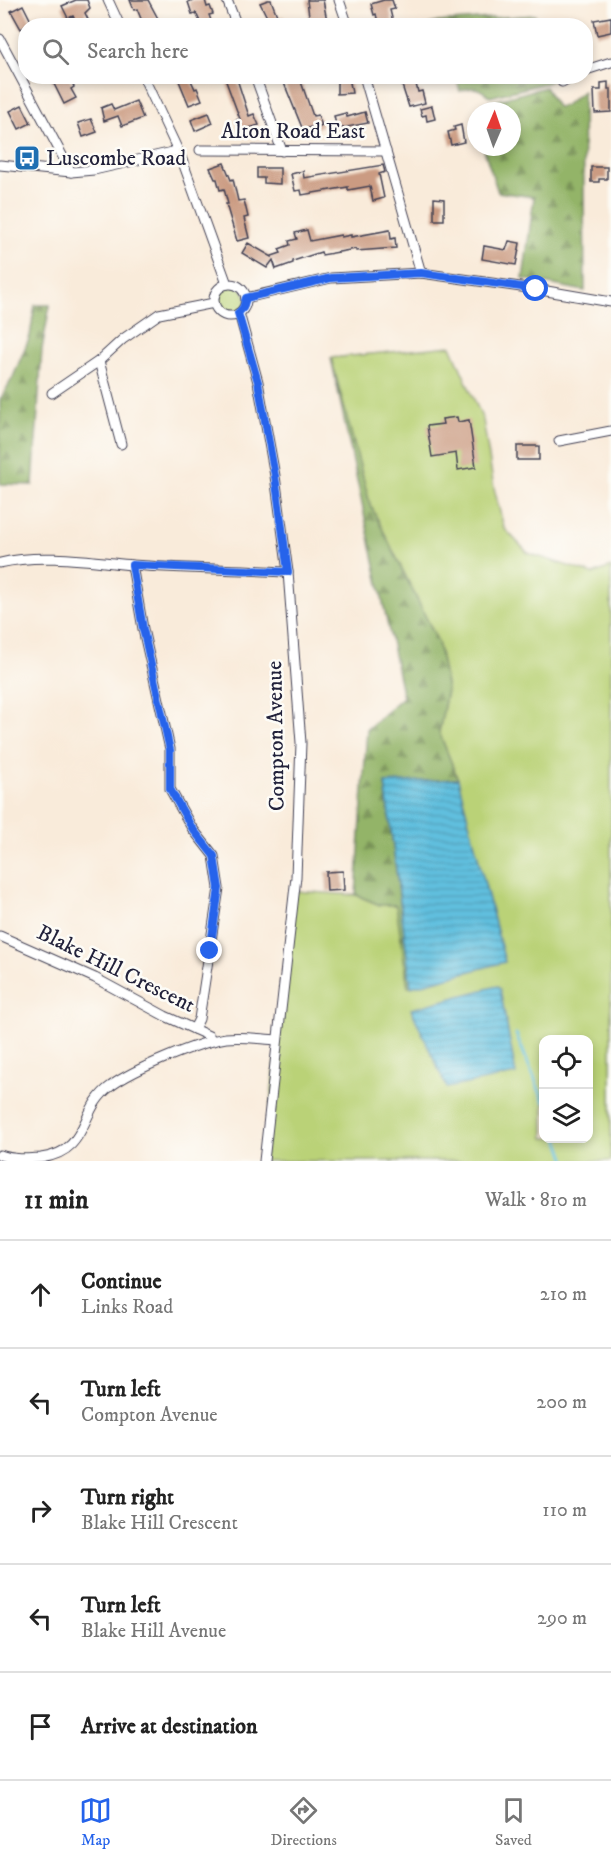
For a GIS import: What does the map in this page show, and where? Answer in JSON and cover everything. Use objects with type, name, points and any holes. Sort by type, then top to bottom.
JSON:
[{"type":"street","points":[[108,0],[116,18]]},
{"type":"street","points":[[227,0],[234,18]]},
{"type":"street","points":[[339,0],[345,18]]},
{"type":"street","points":[[0,39],[18,73]]},
{"type":"street","points":[[593,68],[611,62]]},
{"type":"street","points":[[24,84],[71,172]]},
{"type":"street","points":[[147,84],[177,151],[227,284]]},
{"type":"street","points":[[258,84],[282,152]]},
{"type":"street","points":[[366,84],[421,273]]},
{"type":"street","name":"Alton Road East","points":[[200,150],[282,152],[386,150]]},
{"type":"street","points":[[0,165],[71,172],[94,170],[177,151]]},
{"type":"street","points":[[246,298],[331,278],[421,273],[611,302]]},
{"type":"street","points":[[227,284],[233,284],[241,289],[246,298],[243,308],[238,313],[228,316],[223,314],[214,303],[216,292],[227,284]]},
{"type":"street","points":[[52,393],[99,361],[123,339],[159,314],[214,303]]},
{"type":"street","name":"Compton Avenue","points":[[238,313],[258,382],[275,476],[288,572],[301,743],[296,877],[264,1161]]},
{"type":"street","points":[[99,361],[121,444]]},
{"type":"street","points":[[559,441],[611,432]]},
{"type":"street","points":[[0,563],[14,559],[93,560],[132,565],[288,572]]},
{"type":"street","points":[[132,565],[143,629],[170,750],[170,789],[192,828],[214,856],[219,888],[199,1019],[194,1029]]},
{"type":"street","name":"Blake Hill Crescent","points":[[0,936],[95,978],[165,1016],[209,1036],[213,1041]]},
{"type":"street","points":[[0,1155],[18,1159],[57,1155],[71,1146],[104,1091],[141,1069],[213,1041],[238,1037],[277,1040]]},
{"type":"green space","points":[[535,15],[537,18],[493,18]]},
{"type":"green space","points":[[458,84],[541,84],[490,97],[476,88],[460,91]]},
{"type":"green space","points":[[545,87],[557,107],[564,106],[583,91],[585,291],[523,279],[534,197],[498,192],[486,156],[521,156],[521,102],[490,102]]},
{"type":"green space","points":[[230,284],[241,289],[246,300],[241,311],[230,316],[219,311],[214,300],[219,289]]},
{"type":"green space","points":[[35,305],[50,305],[42,349],[33,485],[0,484],[0,400],[13,377],[30,336]]},
{"type":"green space","points":[[451,346],[483,420],[494,488],[504,528],[528,553],[593,574],[611,567],[611,1161],[264,1161],[294,891],[356,895],[380,905],[458,779],[439,732],[447,690],[438,642],[370,504],[331,358]]},
{"type":"green space","points":[[331,358],[370,504],[438,642],[447,690],[439,732],[458,779],[385,784],[411,987],[408,987],[396,905],[380,905],[356,895],[367,729],[403,697]]},
{"type":"water","points":[[458,779],[505,962],[411,987],[385,783]]},
{"type":"water","points":[[497,986],[500,989],[516,1074],[447,1088],[411,1009]]},
{"type":"building","points":[[76,0],[87,0],[90,8],[85,13],[87,18],[74,18],[73,16],[68,18],[62,6]]},
{"type":"building","points":[[130,0],[148,0],[158,18],[141,18],[137,9],[134,10]]},
{"type":"building","points":[[205,0],[213,14],[209,15],[210,18],[198,18],[196,13],[192,14],[188,2]]},
{"type":"building","points":[[271,0],[278,18],[268,18],[260,3]]},
{"type":"building","points":[[307,0],[323,0],[326,18],[309,18]]},
{"type":"building","points":[[392,0],[395,9],[390,10],[392,18],[377,18],[371,4]]},
{"type":"building","points":[[23,5],[30,18],[18,18],[18,24],[11,11]]},
{"type":"building","points":[[611,17],[611,32],[597,35],[594,20]]},
{"type":"building","points":[[608,82],[608,89],[611,89],[611,112],[595,113],[594,90],[601,90],[601,83]]},
{"type":"building","points":[[54,84],[73,84],[74,87],[71,89],[76,98],[64,104]]},
{"type":"building","points":[[180,84],[193,84],[202,100],[189,105]]},
{"type":"building","points":[[227,84],[239,84],[249,116],[254,114],[259,125],[240,131],[236,120],[240,119]]},
{"type":"building","points":[[284,84],[302,84],[313,116],[318,115],[322,126],[312,130],[311,127],[303,130]]},
{"type":"building","points":[[337,84],[350,84],[352,93],[337,94]]},
{"type":"building","points":[[402,84],[416,84],[418,92],[422,91],[425,103],[409,107]]},
{"type":"building","points":[[136,101],[143,118],[122,126],[118,116],[104,121],[101,108],[111,104],[114,110]]},
{"type":"building","points":[[22,105],[31,123],[19,129],[10,111]]},
{"type":"building","points":[[432,106],[435,119],[427,121],[426,115],[422,116],[420,109]]},
{"type":"building","points":[[365,112],[368,123],[337,129],[334,116],[346,113],[347,117]]},
{"type":"building","points":[[209,113],[213,123],[195,131],[191,120]]},
{"type":"building","points":[[91,119],[97,132],[83,137],[78,123]]},
{"type":"building","points":[[461,125],[464,142],[451,145],[448,132]]},
{"type":"building","points":[[224,163],[231,180],[233,179],[238,201],[244,200],[248,217],[244,218],[249,238],[237,241],[224,189],[220,190],[217,179],[210,168]]},
{"type":"building","points":[[383,165],[385,172],[379,174],[384,198],[373,201],[370,186],[348,190],[348,187],[302,195],[301,190],[295,191],[291,174],[303,171],[304,178]]},
{"type":"building","points":[[591,167],[607,167],[607,179],[591,182]]},
{"type":"building","points":[[257,168],[280,168],[280,184],[264,183],[264,178],[257,178]]},
{"type":"building","points":[[434,198],[444,199],[444,220],[434,220]]},
{"type":"building","points":[[307,230],[310,241],[390,230],[391,239],[395,238],[396,248],[356,251],[356,249],[322,255],[321,252],[276,269],[273,260],[267,268],[242,253],[248,243],[272,257],[281,253],[279,249],[290,245],[289,241],[297,239],[295,233]]},
{"type":"building","points":[[509,241],[520,243],[516,265],[482,259],[484,246],[506,250]]},
{"type":"building","points":[[457,417],[458,422],[469,420],[476,467],[458,470],[456,453],[432,457],[427,426],[443,424],[442,419]]},
{"type":"building","points":[[517,446],[539,446],[539,460],[517,460]]},
{"type":"building","points":[[343,871],[344,890],[327,891],[326,872]]},
{"type":"waterway","points":[[516,1034],[539,1090]]},
{"type":"waterway","points":[[560,1143],[566,1161]]},
{"type":"place","name":"Luscombe Road","points":[[27,158]]},
{"type":"route","points":[[210,951],[219,888],[214,856],[192,828],[170,789],[170,750],[143,629],[132,565],[288,572],[275,476],[258,382],[238,313],[243,308],[246,298],[331,278],[421,273],[536,289]]}]
